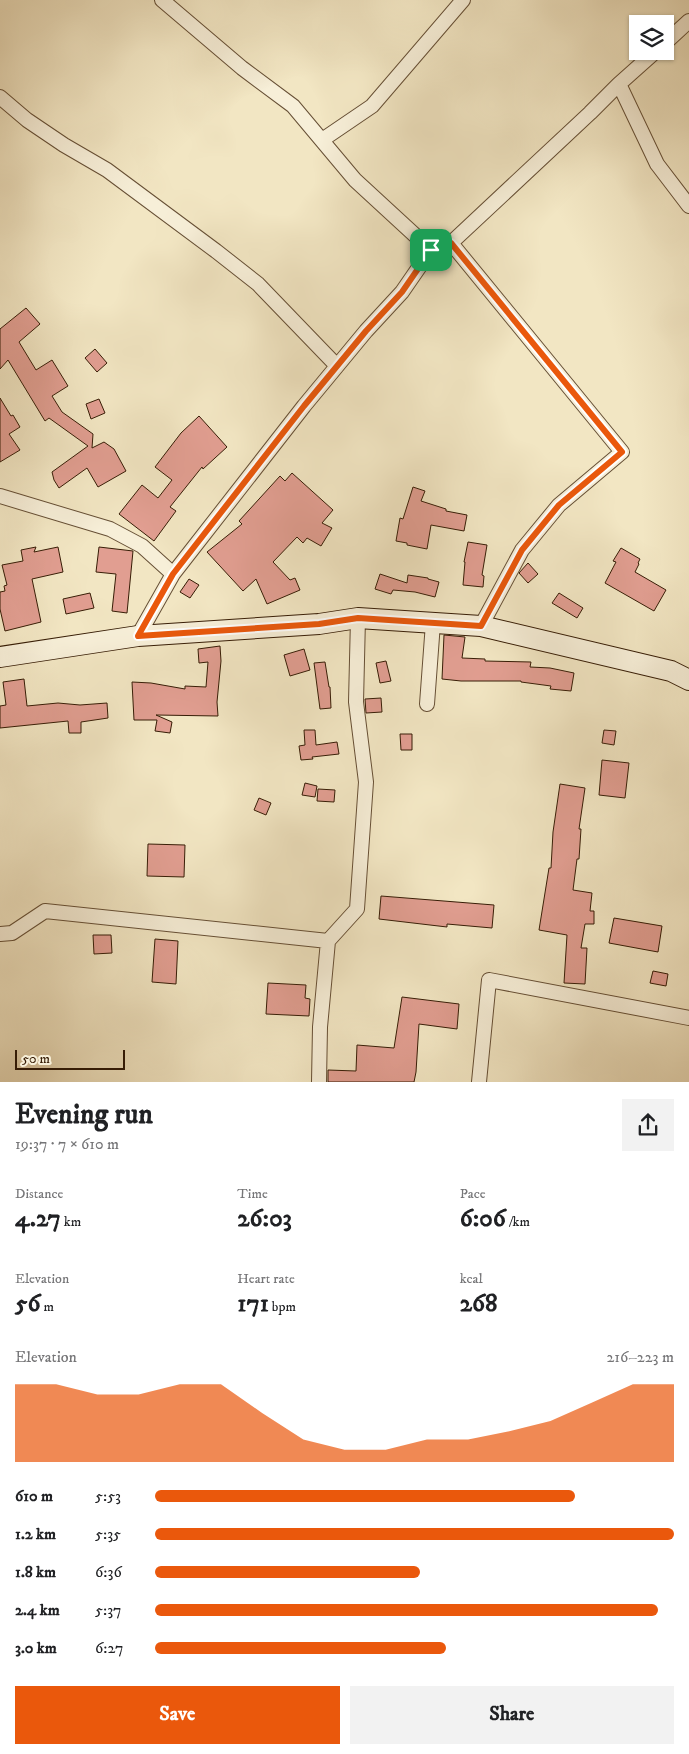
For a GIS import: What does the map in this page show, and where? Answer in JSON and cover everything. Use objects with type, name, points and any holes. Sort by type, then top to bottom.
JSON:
[{"type":"street","points":[[162,0],[242,68],[293,106],[355,180],[431,250]]},
{"type":"street","points":[[322,140],[372,106],[464,0]]},
{"type":"street","points":[[674,35],[689,21]]},
{"type":"street","points":[[138,636],[173,574],[337,366],[402,292],[431,250],[451,243],[646,60]]},
{"type":"street","points":[[619,84],[657,164],[689,206]]},
{"type":"street","points":[[0,97],[27,120],[64,145],[107,170],[258,284],[337,366]]},
{"type":"street","points":[[451,243],[622,452],[559,505],[522,550],[481,626]]},
{"type":"street","points":[[1,494],[110,528],[142,546],[173,574]]},
{"type":"street","points":[[0,657],[138,636],[319,624],[358,618],[481,626],[671,671],[689,680]]},
{"type":"street","points":[[319,1082],[320,1027],[328,942],[357,909],[366,782],[356,702],[358,618]]},
{"type":"street","points":[[427,704],[433,623]]},
{"type":"street","points":[[0,934],[12,933],[45,911],[328,942]]},
{"type":"street","points":[[479,1082],[489,980],[689,1018]]},
{"type":"building","points":[[26,308],[40,324],[19,342],[36,370],[52,360],[68,386],[52,396],[62,412],[93,434],[92,448],[104,442],[114,449],[126,471],[98,487],[87,468],[59,488],[52,472],[88,446],[49,418],[45,421],[8,360],[0,369],[0,329]]},
{"type":"building","points":[[95,349],[107,363],[97,372],[85,358]]},
{"type":"building","points":[[0,398],[20,427],[9,434],[20,450],[0,462]]},
{"type":"building","points":[[99,399],[105,413],[91,419],[86,404]]},
{"type":"building","points":[[199,416],[227,447],[203,469],[202,467],[170,507],[176,511],[154,541],[119,514],[142,485],[158,498],[172,480],[155,467],[181,433]]},
{"type":"building","points":[[292,473],[333,510],[322,523],[332,528],[321,546],[307,538],[303,543],[297,537],[273,562],[290,580],[295,578],[300,590],[267,604],[256,579],[243,591],[207,552],[242,524],[239,521],[280,476],[285,481]]},
{"type":"building","points":[[413,487],[425,491],[421,501],[446,509],[446,511],[467,515],[464,531],[431,525],[427,549],[396,541],[400,518],[403,519]]},
{"type":"building","points":[[468,542],[487,545],[482,575],[484,576],[483,587],[463,585],[464,562]]},
{"type":"building","points":[[36,547],[34,552],[58,547],[63,572],[32,579],[41,622],[5,631],[0,609],[0,592],[5,591],[4,586],[7,585],[2,565],[23,561],[21,550]]},
{"type":"building","points":[[99,547],[133,551],[127,613],[112,611],[116,574],[96,572]]},
{"type":"building","points":[[621,548],[640,559],[635,572],[666,590],[654,611],[605,583],[616,562],[613,561]]},
{"type":"building","points":[[528,563],[538,574],[528,583],[519,573]]},
{"type":"building","points":[[380,574],[407,583],[408,575],[439,582],[435,597],[415,592],[393,590],[391,594],[375,589]]},
{"type":"building","points":[[189,579],[199,585],[190,598],[180,592]]},
{"type":"building","points":[[90,593],[94,608],[66,614],[63,599]]},
{"type":"building","points":[[559,593],[583,608],[577,618],[552,603]]},
{"type":"building","points":[[444,635],[465,637],[462,658],[485,659],[485,661],[531,662],[530,667],[550,668],[574,673],[571,691],[550,689],[551,686],[521,681],[461,681],[442,679]]},
{"type":"building","points":[[220,646],[218,716],[156,715],[172,722],[170,733],[155,731],[157,720],[134,720],[132,682],[185,689],[185,686],[206,687],[208,662],[199,663],[198,649]]},
{"type":"building","points":[[304,649],[310,670],[290,676],[284,655]]},
{"type":"building","points":[[386,661],[391,681],[380,683],[376,663]]},
{"type":"building","points":[[325,662],[330,687],[331,708],[320,709],[314,663]]},
{"type":"building","points":[[24,679],[27,706],[58,703],[80,705],[107,703],[108,718],[81,722],[81,733],[69,733],[68,721],[0,728],[0,706],[6,705],[3,682]]},
{"type":"building","points":[[381,698],[382,712],[366,713],[365,699]]},
{"type":"building","points":[[304,730],[315,730],[316,745],[337,742],[339,754],[301,760],[299,746],[305,745]]},
{"type":"building","points":[[604,730],[616,731],[614,745],[602,743]]},
{"type":"building","points":[[400,734],[412,734],[412,750],[401,750]]},
{"type":"building","points":[[602,760],[629,763],[625,798],[599,795]]},
{"type":"building","points":[[305,783],[317,786],[315,797],[302,795]]},
{"type":"building","points":[[560,784],[585,788],[579,829],[581,829],[579,859],[577,859],[573,890],[592,893],[590,911],[594,911],[594,924],[585,924],[581,948],[587,948],[585,984],[564,983],[567,935],[539,930],[549,868],[551,868],[553,832]]},
{"type":"building","points":[[318,789],[335,790],[334,802],[317,801]]},
{"type":"building","points":[[259,798],[271,803],[266,815],[254,810]]},
{"type":"building","points":[[148,844],[185,845],[184,877],[147,876]]},
{"type":"building","points":[[381,896],[494,905],[492,928],[447,924],[447,927],[379,919]]},
{"type":"building","points":[[614,918],[662,926],[658,952],[609,943]]},
{"type":"building","points":[[93,935],[111,935],[112,953],[94,954]]},
{"type":"building","points":[[155,939],[178,941],[176,984],[152,982]]},
{"type":"building","points":[[653,971],[668,974],[666,986],[650,983]]},
{"type":"building","points":[[268,983],[306,985],[305,998],[310,999],[309,1016],[266,1014]]},
{"type":"building","points":[[402,997],[459,1004],[457,1029],[419,1024],[414,1082],[328,1082],[328,1070],[356,1071],[357,1045],[394,1048]]},
{"type":"route","points":[[451,243],[622,452],[559,505],[522,550],[481,626],[358,618],[319,624],[138,636],[173,574],[304,406],[366,331],[402,292],[431,250],[451,243]]}]
